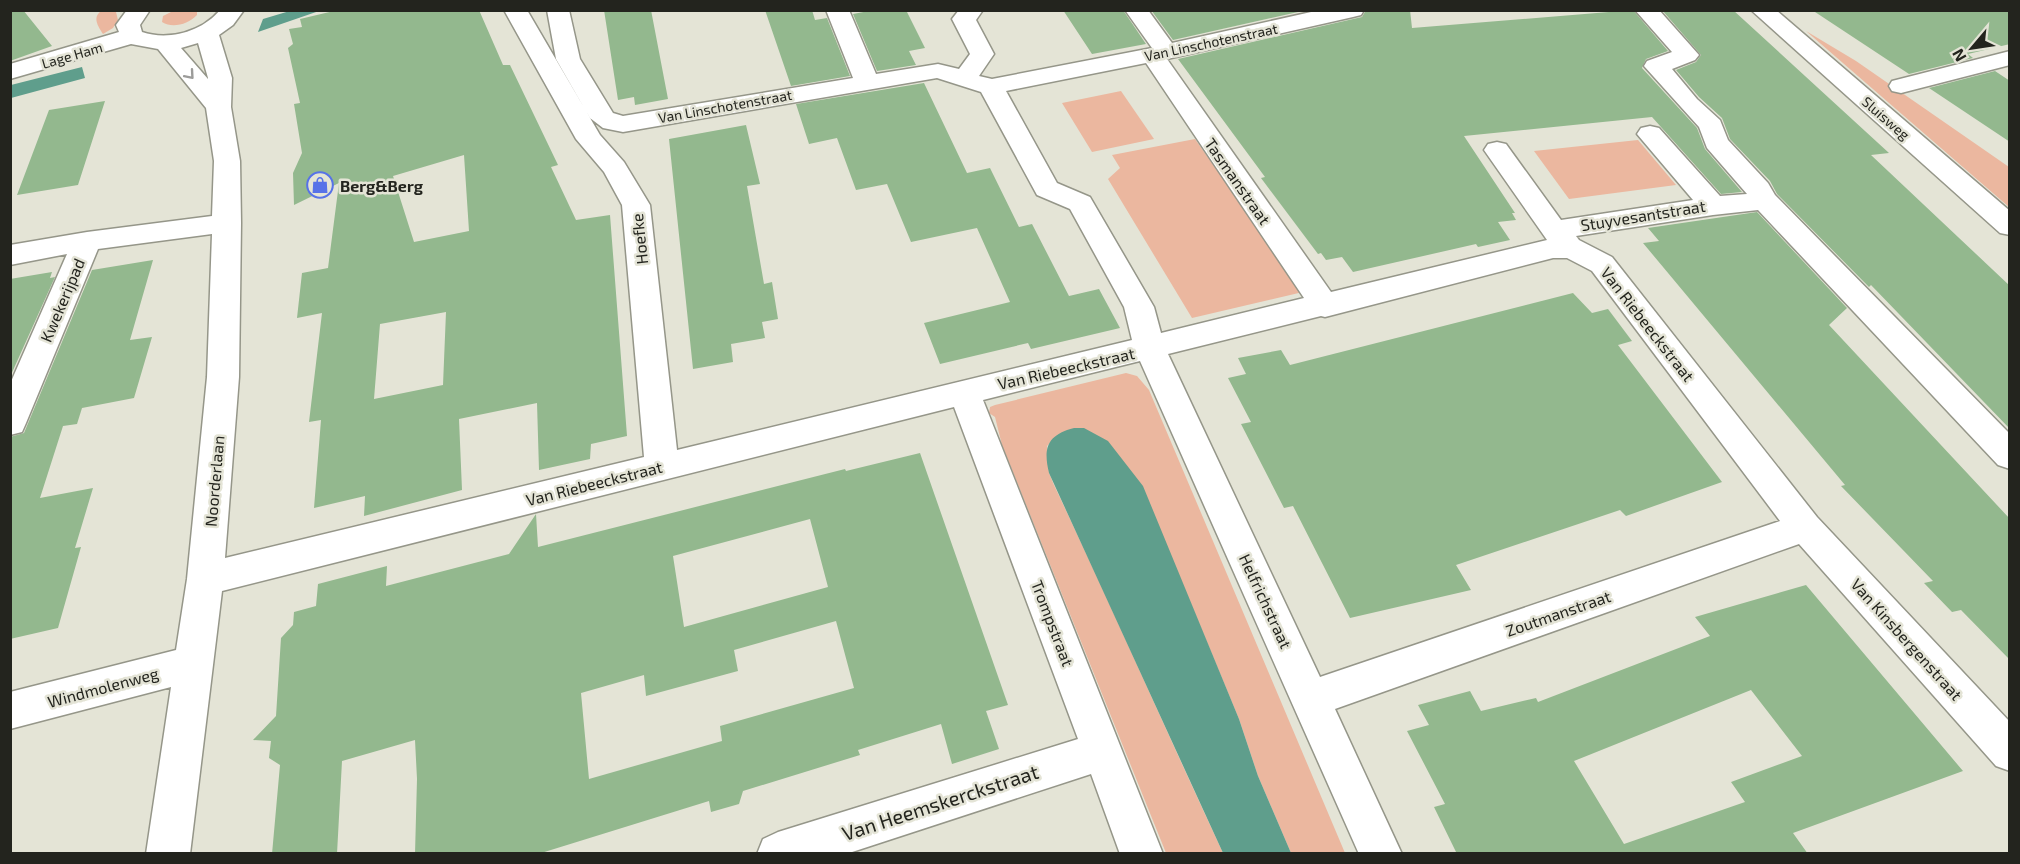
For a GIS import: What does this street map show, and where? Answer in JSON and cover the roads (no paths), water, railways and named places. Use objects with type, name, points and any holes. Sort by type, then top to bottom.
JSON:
[{"type":"street","points":[[138,11],[128,25],[132,36],[140,40],[164,42],[207,32],[227,19],[234,10]]},
{"type":"street","name":"Hoefke","points":[[515,10],[589,139],[615,168],[636,206],[662,466]]},
{"type":"street","points":[[837,10],[867,82]]},
{"type":"street","points":[[964,79],[982,54],[964,19],[972,10]]},
{"type":"street","name":"Tasmanstraat","points":[[1136,10],[1158,53],[1325,306]]},
{"type":"street","name":"Van Linschotenstraat","points":[[558,11],[568,59],[603,118],[612,123],[623,124],[938,71],[991,87],[1353,10]]},
{"type":"street","points":[[1646,10],[1688,55],[1656,66],[1711,125],[1716,142],[1758,189],[1765,201],[2010,456]]},
{"type":"street","name":"Sluisweg","points":[[1762,10],[2010,226]]},
{"type":"street","name":"Noorderlaan","points":[[168,854],[205,579],[223,377],[227,161],[218,107],[220,78],[207,32]]},
{"type":"street","name":"Lage Ham","points":[[10,72],[132,36]]},
{"type":"street","points":[[164,42],[218,107]]},
{"type":"street","points":[[1901,86],[2010,58]]},
{"type":"street","name":"Helfrichstraat","points":[[991,87],[1047,189],[1080,203],[1139,307],[1150,349],[1380,854]]},
{"type":"street","name":"Stuyvesantstraat","points":[[1563,239],[1713,206],[1650,134]]},
{"type":"street","points":[[615,138],[619,164],[615,168]]},
{"type":"street","points":[[1497,150],[1563,239]]},
{"type":"street","points":[[1713,206],[1765,201]]},
{"type":"street","name":"Kwekerijpad","points":[[10,423],[87,241],[227,223]]},
{"type":"street","name":"Van Riebeeckstraat","points":[[205,579],[1553,249],[1563,239],[1602,264],[1805,527]]},
{"type":"street","points":[[10,255],[87,241]]},
{"type":"street","name":"Trompstraat","points":[[964,392],[1142,854]]},
{"type":"street","name":"Zoutmanstraat","points":[[1311,699],[1805,527]]},
{"type":"street","name":"Van Kinsbergenstraat","points":[[1805,527],[2010,752]]},
{"type":"street","name":"Windmolenweg","points":[[10,711],[195,663]]},
{"type":"street","name":"Van Heemskerckstraat","points":[[778,854],[1102,751]]},
{"type":"water","points":[[293,10],[319,11],[258,32],[263,19]]},
{"type":"water","points":[[82,67],[85,78],[11,98],[11,85]]},
{"type":"water","points":[[1074,428],[1084,428],[1108,441],[1143,486],[1239,719],[1258,776],[1291,853],[1223,853],[1049,473],[1047,450],[1049,444],[1058,434]]},
{"type":"place","name":"Berg&Berg","points":[[320,185]]}]
